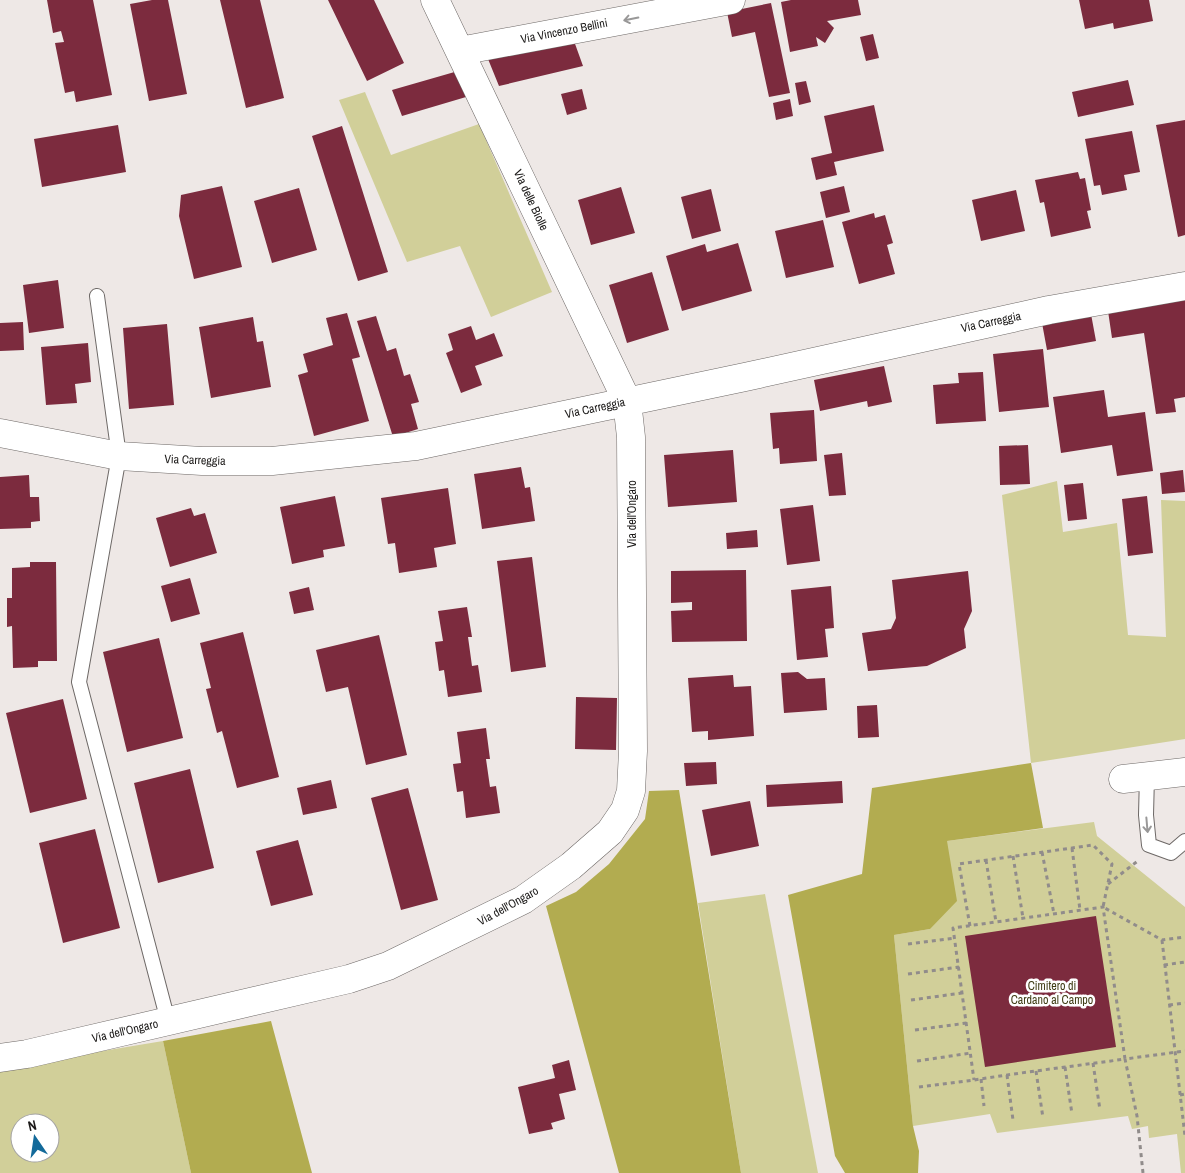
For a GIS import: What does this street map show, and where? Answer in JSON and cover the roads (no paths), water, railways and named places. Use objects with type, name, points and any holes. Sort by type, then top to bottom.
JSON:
[{"type":"street","name":"Via delle Biolle","points":[[435,0],[627,401]]},
{"type":"street","name":"Via Vincenzo Bellini","points":[[460,51],[667,6],[731,0]]},
{"type":"street","name":"Via Carreggia","points":[[0,433],[119,456],[202,461],[272,461],[416,446],[745,377],[1049,310],[1185,286]]},
{"type":"street","name":"Via dell'Ongaro","points":[[0,1058],[27,1054],[349,979],[388,966],[523,900],[571,866],[610,832],[625,810],[631,791],[631,437],[627,401]]},
{"type":"street","points":[[1135,778],[1185,772]]},
{"type":"lane","points":[[97,296],[119,456],[78,682],[168,1021]]},
{"type":"lane","points":[[1135,778],[1146,815],[1148,845],[1171,853],[1185,841]]},
{"type":"park label","name":"Cimitero di Cardano al Campo","points":[[1052,993]]}]
